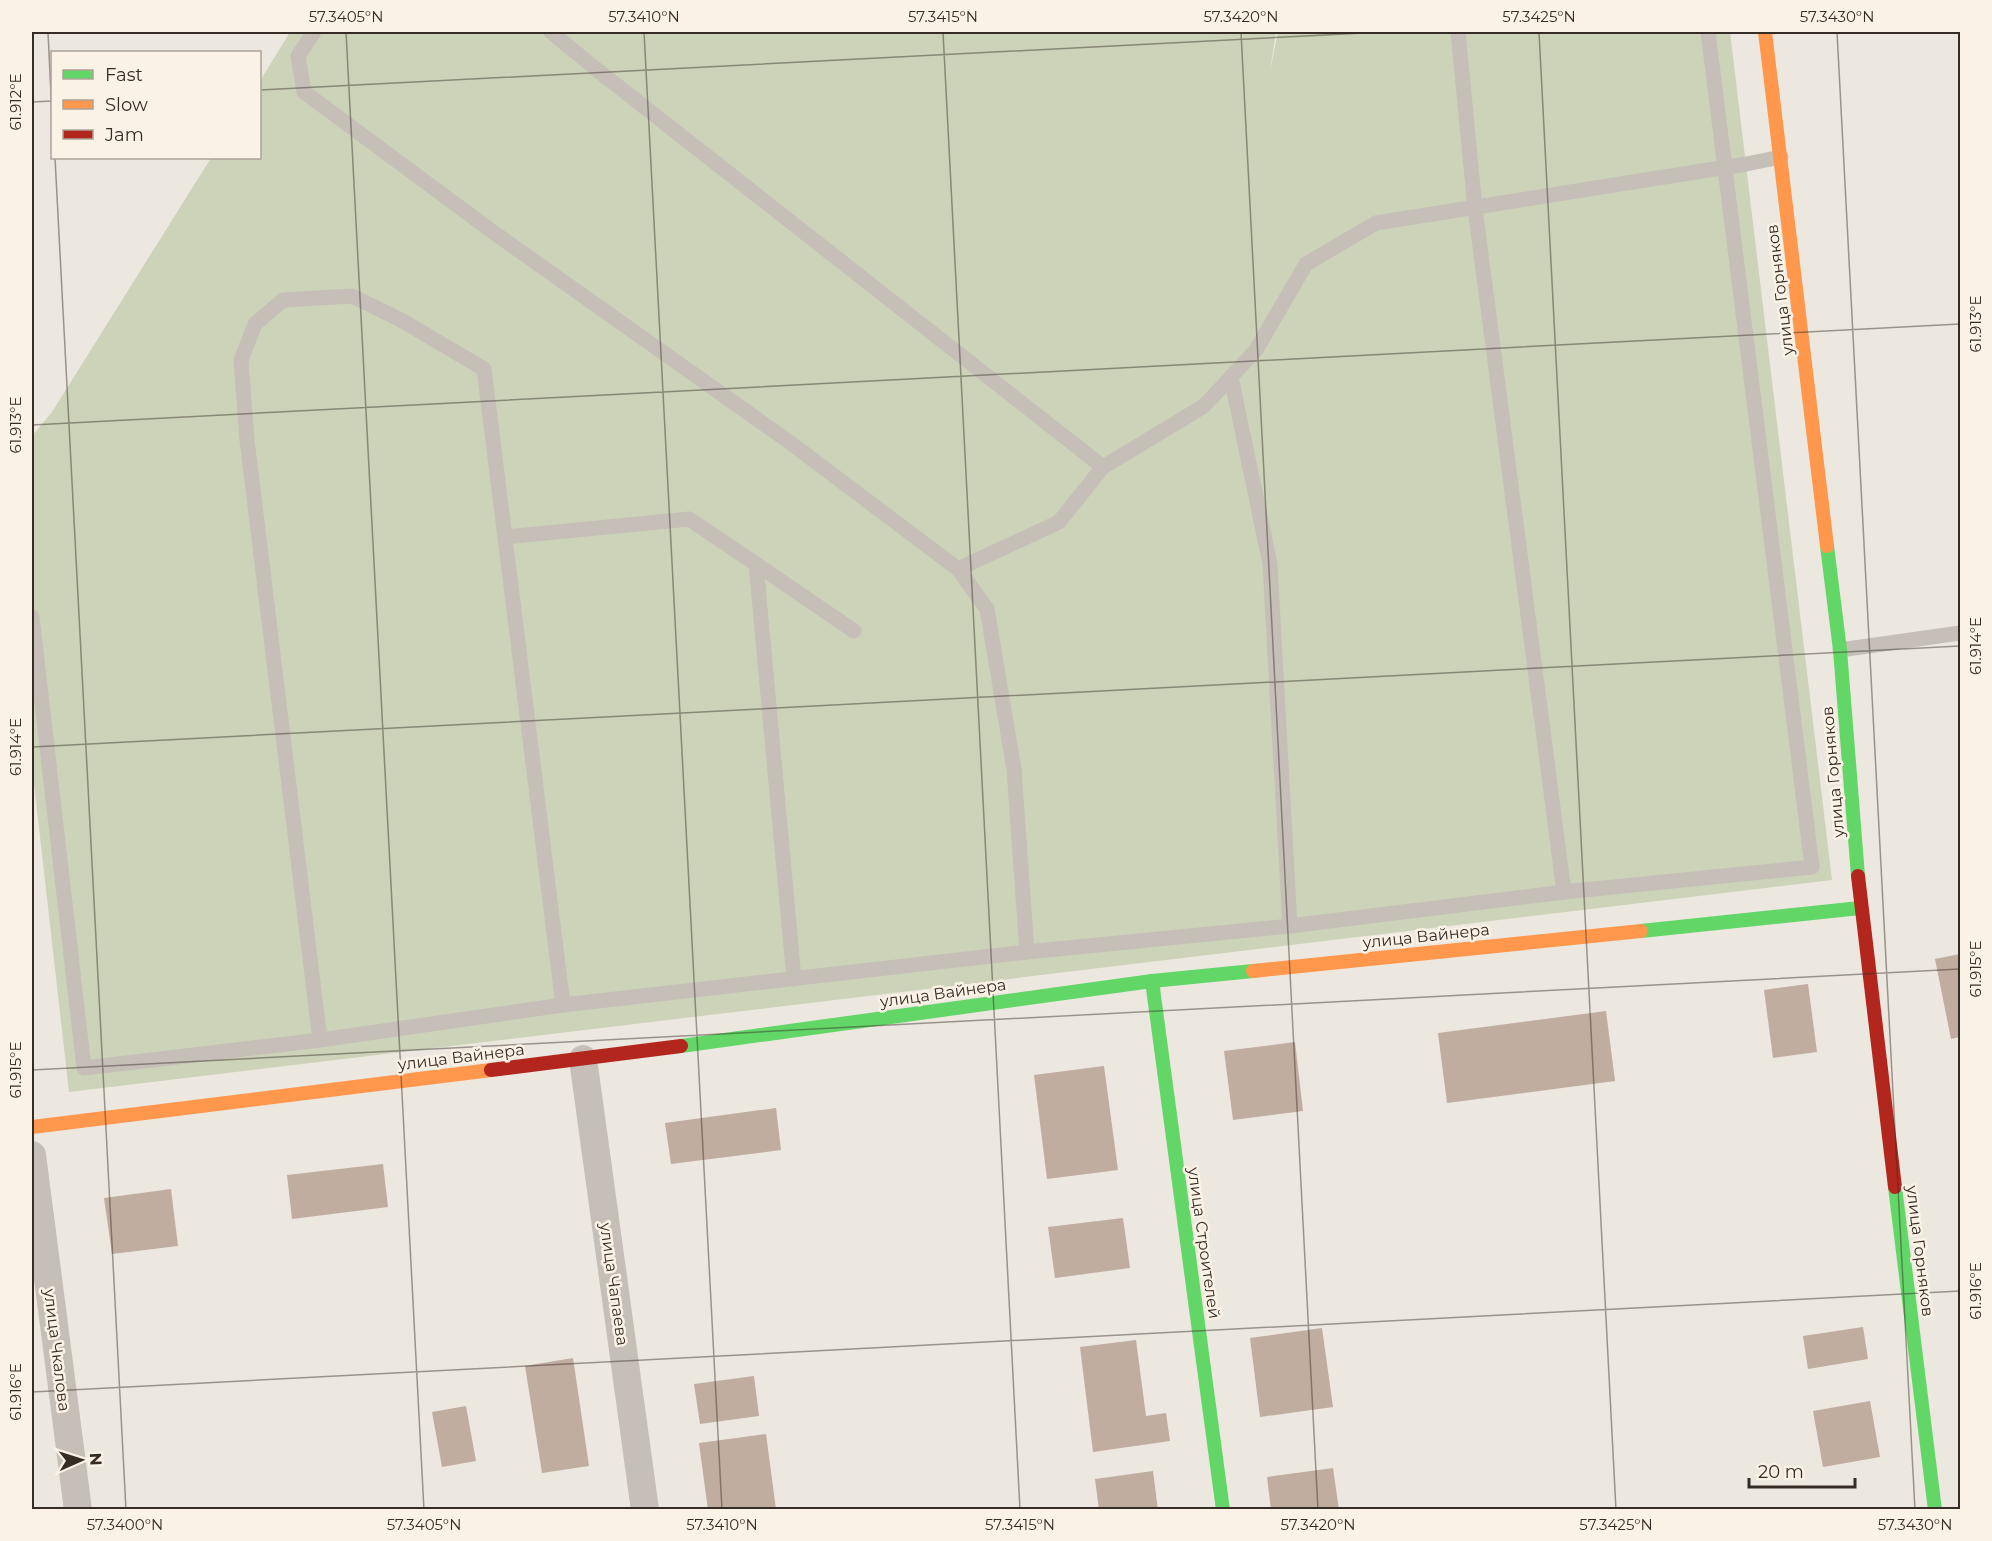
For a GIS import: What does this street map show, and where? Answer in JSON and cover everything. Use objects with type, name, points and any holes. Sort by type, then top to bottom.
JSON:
[{"type":"street","name":"улица Горняков","points":[[1765,32],[1840,650],[1860,908],[1935,1509]]},
{"type":"street","name":"улица Вайнера","points":[[32,1127],[583,1059],[1152,981],[1860,908]]},
{"type":"street","name":"улица Строителей","points":[[1152,981],[1223,1509]]},
{"type":"street","name":"улица Чапаева","points":[[583,1059],[645,1509]]},
{"type":"street","name":"улица Чкалова","points":[[32,1155],[78,1509]]},
{"type":"lane","points":[[314,32],[298,56],[304,92],[493,232],[788,441],[958,569],[987,609],[1014,769],[1027,952]]},
{"type":"lane","points":[[551,32],[1103,467]]},
{"type":"lane","points":[[1458,32],[1475,208],[1564,892]]},
{"type":"lane","points":[[32,617],[84,1068],[320,1040],[563,1005],[1027,952],[1290,926],[1564,892],[1812,867],[1708,32]]},
{"type":"lane","points":[[958,569],[1059,522],[1103,467],[1204,406],[1256,350],[1306,264],[1376,223],[1781,157]]},
{"type":"lane","points":[[320,1040],[247,440],[241,360],[255,324],[283,300],[352,296],[401,320],[484,369],[563,1005]]},
{"type":"lane","points":[[1231,377],[1270,564],[1290,926]]},
{"type":"lane","points":[[505,537],[689,519],[854,631]]},
{"type":"lane","points":[[756,564],[794,979]]},
{"type":"lane","points":[[1840,650],[1960,633]]},
{"type":"green space","points":[[290,32],[1276,32],[1270,71],[1278,32],[1730,32],[1832,880],[69,1092],[32,766],[32,436],[52,412],[210,159],[261,159],[261,79]]},
{"type":"building","points":[[1960,954],[1960,1037],[1951,1039],[1935,959]]},
{"type":"building","points":[[1808,984],[1817,1052],[1773,1058],[1764,990]]},
{"type":"building","points":[[1606,1011],[1615,1081],[1447,1103],[1438,1033]]},
{"type":"building","points":[[1295,1042],[1303,1111],[1233,1120],[1224,1051]]},
{"type":"building","points":[[1104,1066],[1118,1170],[1047,1179],[1034,1075]]},
{"type":"building","points":[[776,1108],[781,1150],[671,1164],[665,1123]]},
{"type":"building","points":[[383,1164],[388,1207],[292,1219],[287,1175]]},
{"type":"building","points":[[171,1189],[178,1246],[112,1254],[104,1198]]},
{"type":"building","points":[[1123,1218],[1130,1268],[1055,1278],[1048,1227]]},
{"type":"building","points":[[1863,1327],[1868,1359],[1808,1369],[1803,1336]]},
{"type":"building","points":[[1322,1328],[1333,1407],[1260,1417],[1250,1338]]},
{"type":"building","points":[[1136,1340],[1146,1416],[1166,1413],[1170,1441],[1093,1452],[1080,1347]]},
{"type":"building","points":[[573,1358],[589,1466],[542,1473],[525,1366]]},
{"type":"building","points":[[754,1376],[759,1416],[700,1424],[694,1384]]},
{"type":"building","points":[[1870,1401],[1880,1457],[1823,1467],[1813,1411]]},
{"type":"building","points":[[466,1406],[476,1461],[442,1467],[432,1412]]},
{"type":"building","points":[[766,1434],[776,1509],[708,1510],[699,1443]]},
{"type":"building","points":[[1333,1468],[1339,1510],[1271,1510],[1267,1477]]},
{"type":"building","points":[[1153,1471],[1158,1510],[1099,1510],[1095,1479]]},
{"type":"traffic: fast","points":[[1827,546],[1840,650],[1858,876]]},
{"type":"traffic: fast","points":[[1641,931],[1860,908]]},
{"type":"traffic: fast","points":[[681,1046],[1152,981],[1253,971]]},
{"type":"traffic: fast","points":[[1152,981],[1223,1510]]},
{"type":"traffic: fast","points":[[1895,1187],[1935,1510]]},
{"type":"traffic: slow","points":[[1765,32],[1827,546]]},
{"type":"traffic: slow","points":[[1253,971],[1641,931]]},
{"type":"traffic: slow","points":[[32,1127],[491,1070]]},
{"type":"traffic: jam","points":[[1858,876],[1895,1187]]},
{"type":"traffic: jam","points":[[491,1070],[681,1046]]}]
